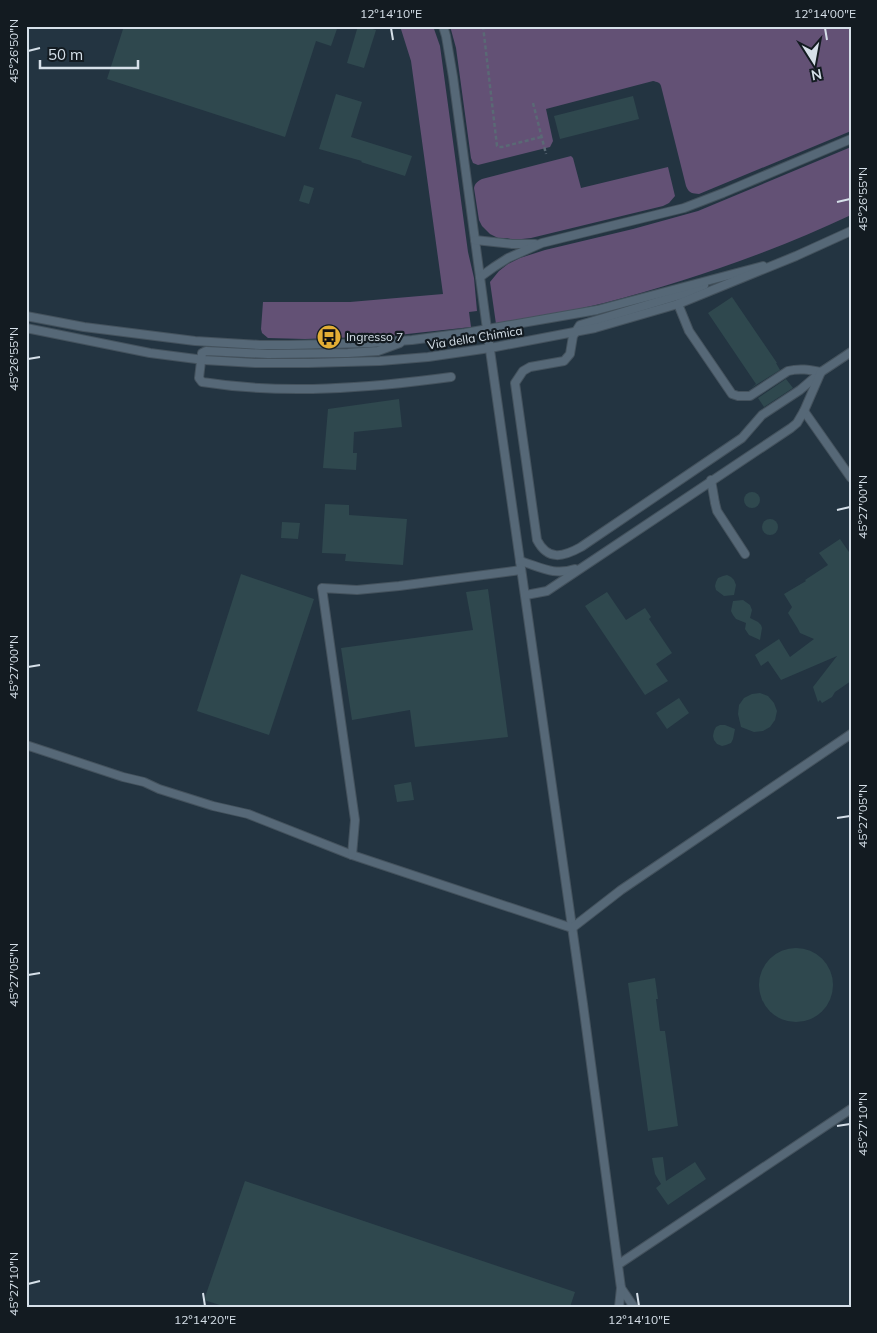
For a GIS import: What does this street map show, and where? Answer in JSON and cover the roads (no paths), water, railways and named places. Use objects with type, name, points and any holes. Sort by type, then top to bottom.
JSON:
[{"type":"lane","points":[[443,26],[453,77],[619,1264],[622,1288],[619,1307]]},
{"type":"lane","points":[[480,277],[508,258],[542,243],[684,208],[851,139]]},
{"type":"lane","name":"Via della Chimica","points":[[26,328],[150,353],[201,360],[280,364],[428,357],[490,348],[595,328],[678,304],[796,256],[851,231]]},
{"type":"lane","points":[[475,240],[512,244],[542,243]]},
{"type":"lane","name":"Via della Chimica","points":[[26,316],[84,327],[196,341],[228,343],[288,345],[412,340],[597,310],[796,256]]},
{"type":"lane","points":[[732,274],[680,295],[580,325],[573,336],[570,354],[564,361],[530,367],[523,371],[515,383],[537,540],[540,547],[546,552],[560,556],[573,552],[613,526],[742,438],[762,415],[800,390],[821,372],[851,352]]},
{"type":"lane","points":[[678,304],[689,331],[732,394],[750,396],[788,371],[800,369],[821,372]]},
{"type":"lane","points":[[412,340],[378,351],[364,352],[285,354],[206,351],[202,353],[199,378],[202,382],[224,385],[307,389],[343,388],[451,377]]},
{"type":"lane","points":[[526,595],[547,591],[791,428],[797,423],[804,410],[821,372]]},
{"type":"lane","points":[[804,410],[851,478]]},
{"type":"lane","points":[[712,480],[714,503],[717,511],[744,554]]},
{"type":"lane","points":[[520,561],[544,570],[556,572],[566,572],[582,567]]},
{"type":"lane","points":[[352,855],[355,820],[322,588],[357,590],[382,588],[521,570]]},
{"type":"lane","points":[[572,928],[621,890],[851,734]]},
{"type":"lane","points":[[26,745],[123,777],[144,782],[159,790],[248,814],[352,855],[572,928]]},
{"type":"lane","points":[[619,1264],[851,1108]]},
{"type":"lane","points":[[622,1288],[634,1307]]},
{"type":"place","name":"Ingresso 7","points":[[329,337]]}]
